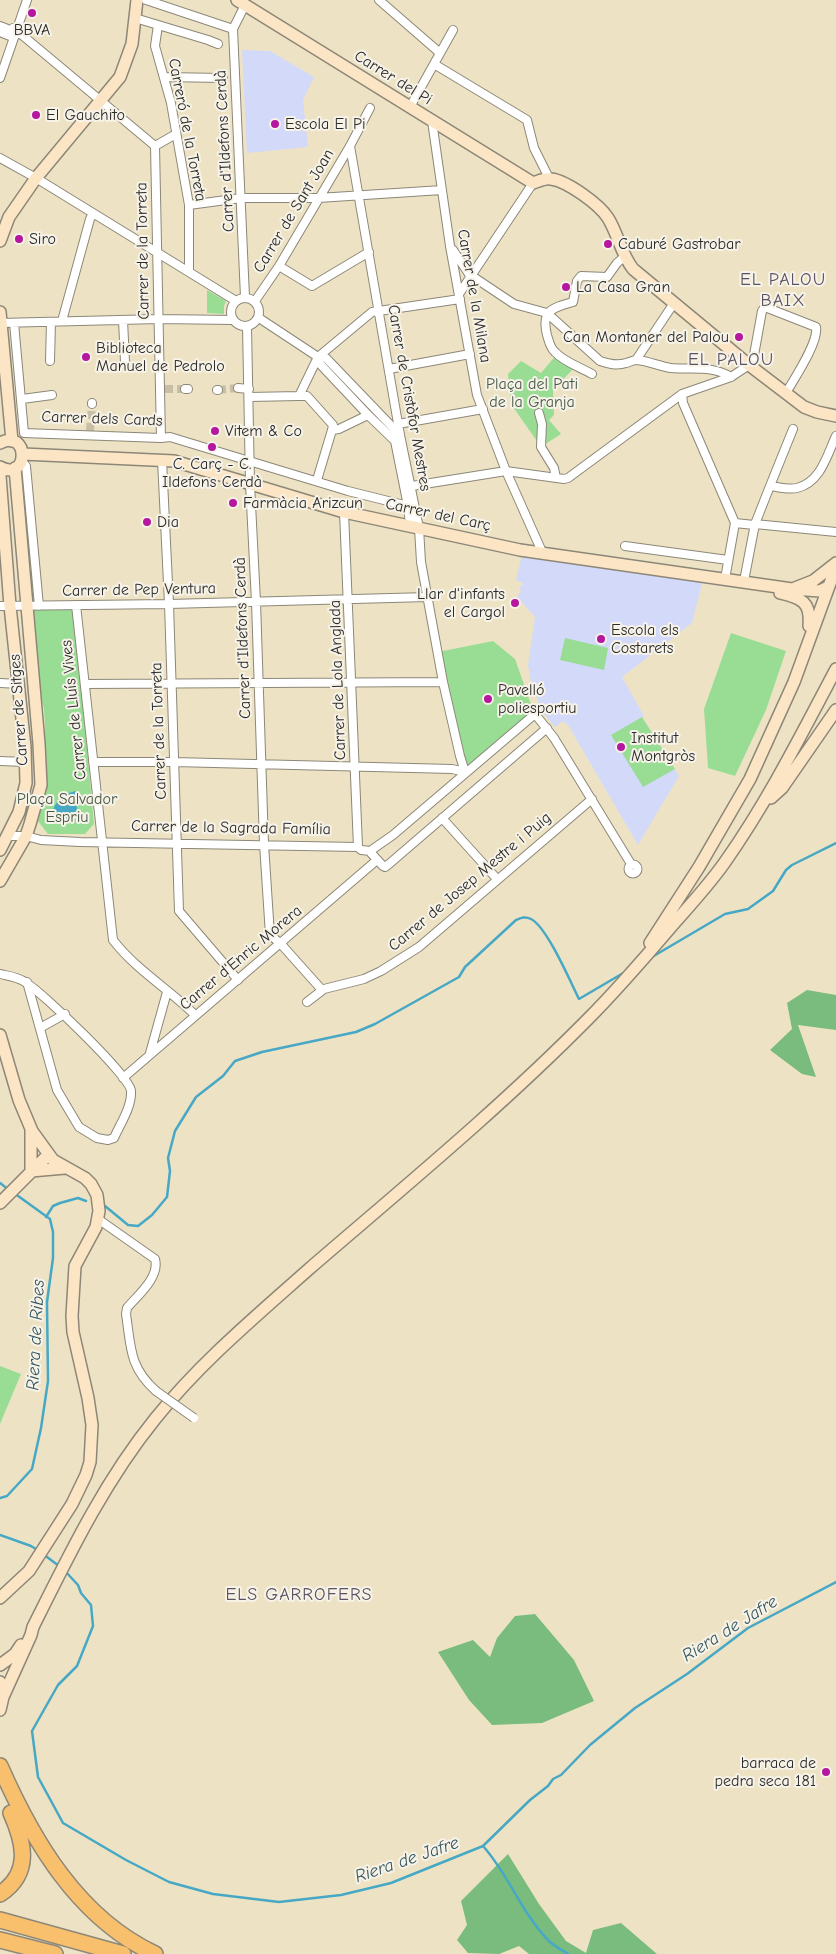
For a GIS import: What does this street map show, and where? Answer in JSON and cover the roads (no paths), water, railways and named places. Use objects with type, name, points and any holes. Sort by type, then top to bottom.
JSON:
[{"type":"highway","points":[[0,1766],[26,1821],[61,1875],[76,1893],[113,1928],[155,1954]]},
{"type":"highway","points":[[0,1789],[18,1828],[23,1844],[23,1858],[14,1881],[0,1894]]},
{"type":"highway","points":[[0,1920],[123,1954]]},
{"type":"highway","points":[[0,1940],[55,1954]]},
{"type":"street","points":[[0,32],[10,36],[22,0]]},
{"type":"street","points":[[0,78],[27,0]]},
{"type":"street","points":[[0,241],[9,217],[36,178],[120,77],[132,44],[137,0]]},
{"type":"street","points":[[146,0],[234,29]]},
{"type":"street","points":[[379,0],[440,53]]},
{"type":"street","name":"Carrer d'Ildefons Cerdà","points":[[241,3],[234,29],[246,297]]},
{"type":"street","name":"Carrer del Pi","points":[[241,3],[533,183]]},
{"type":"street","points":[[135,18],[218,44]]},
{"type":"street","name":"Carreró de la Torreta","points":[[158,25],[156,46],[176,134],[189,205],[189,271]]},
{"type":"street","points":[[0,26],[22,35],[155,146],[176,134]]},
{"type":"street","points":[[410,107],[453,30]]},
{"type":"street","points":[[434,64],[527,120],[534,148],[549,178]]},
{"type":"street","points":[[164,77],[223,78]]},
{"type":"street","name":"Carrer de Sant Joan","points":[[255,301],[279,266],[350,146],[370,108]]},
{"type":"street","name":"Carrer de la Milana","points":[[432,121],[450,246],[477,395],[506,471],[543,554]]},
{"type":"street","name":"Carrer de la Torreta","points":[[155,146],[156,250],[162,388],[161,438]]},
{"type":"street","name":"Carrer de Cristòfor Mestres","points":[[350,146],[400,435],[412,486],[414,527],[443,682],[465,772]]},
{"type":"street","points":[[0,158],[94,212],[236,301]]},
{"type":"street","points":[[299,396],[318,357],[372,312],[459,296],[533,183],[549,178],[558,180],[591,200],[607,217],[624,257],[633,269],[804,407],[816,412],[836,416]]},
{"type":"street","points":[[189,205],[241,198],[318,198],[442,190]]},
{"type":"street","points":[[62,321],[90,219],[94,212]]},
{"type":"street","points":[[450,246],[469,274],[514,304],[547,314],[600,361],[618,365],[636,360],[656,366],[714,369],[723,371],[731,376]]},
{"type":"street","points":[[279,266],[312,286],[369,252]]},
{"type":"street","points":[[592,374],[557,354],[551,348],[544,322],[547,314],[565,304],[573,302],[577,281],[581,276],[607,277],[624,257]]},
{"type":"street","points":[[40,606],[26,466],[20,461],[19,445],[6,442],[0,319],[14,323],[159,319],[233,320],[236,323],[247,326],[256,322],[259,318],[258,305],[255,301],[246,297],[236,301],[231,309],[233,320]]},
{"type":"street","points":[[636,360],[674,303]]},
{"type":"street","points":[[412,486],[506,471],[568,478],[682,394],[731,376],[749,364],[754,355],[762,311],[765,307],[816,328],[817,333],[786,393]]},
{"type":"street","points":[[259,318],[318,357],[326,358],[400,435]]},
{"type":"street","points":[[123,320],[125,362]]},
{"type":"street","points":[[50,361],[51,322]]},
{"type":"street","name":"Carrer dels Cards","points":[[14,323],[24,433],[90,433],[161,438],[170,436],[408,506]]},
{"type":"street","name":"Carrer d'Ildefons Cerdà","points":[[247,326],[250,484],[264,844],[270,935],[322,990]]},
{"type":"street","points":[[389,369],[470,354]]},
{"type":"street","points":[[318,357],[320,364],[395,441],[414,527]]},
{"type":"street","points":[[238,388],[249,393],[307,396],[333,425],[317,480]]},
{"type":"street","points":[[682,394],[683,403],[734,523],[728,560],[734,580]]},
{"type":"street","points":[[22,399],[52,395]]},
{"type":"street","points":[[398,424],[483,409]]},
{"type":"street","points":[[539,412],[542,424],[541,447],[554,468],[556,478]]},
{"type":"street","points":[[332,430],[339,429],[368,415]]},
{"type":"street","points":[[734,580],[793,429]]},
{"type":"street","points":[[770,486],[797,488],[815,478],[820,472],[836,436]]},
{"type":"street","name":"Carrer de la Torreta","points":[[162,460],[172,683],[179,911],[238,980]]},
{"type":"street","name":"Carrer del Carç","points":[[0,467],[8,470],[20,461],[174,461],[344,512],[543,554],[792,589],[820,591],[828,587]]},
{"type":"street","name":"Carrer de Sitges","points":[[0,881],[26,836],[41,785],[27,607],[20,461]]},
{"type":"street","points":[[0,476],[5,606],[19,684],[26,762],[24,794],[19,812],[4,836],[0,850]]},
{"type":"street","name":"Carrer de Lola Anglada","points":[[344,512],[358,847]]},
{"type":"street","points":[[734,523],[836,532]]},
{"type":"street","points":[[625,546],[728,560]]},
{"type":"street","points":[[792,589],[813,581],[836,563]]},
{"type":"street","points":[[643,961],[651,940],[700,867],[750,779],[778,721],[794,682],[836,567]]},
{"type":"street","name":"Carrer del Carç","points":[[734,580],[756,589],[793,596],[804,601],[810,611],[808,641]]},
{"type":"street","name":"Carrer de Pep Ventura","points":[[5,606],[428,597]]},
{"type":"street","name":"Carrer de Lluís Vives","points":[[76,605],[113,940],[124,955],[195,1015]]},
{"type":"street","points":[[0,1665],[16,1654],[33,1627],[103,1494],[136,1444],[154,1420],[198,1371],[245,1324],[526,1078],[569,1038],[643,961],[724,864],[765,801],[836,669]]},
{"type":"street","points":[[84,684],[443,682]]},
{"type":"street","points":[[0,683],[19,684]]},
{"type":"street","points":[[765,801],[782,788],[836,710]]},
{"type":"street","points":[[547,728],[385,867],[371,851],[535,714],[547,728],[632,864]]},
{"type":"street","points":[[0,761],[26,762]]},
{"type":"street","points":[[93,762],[174,762],[452,769],[465,772]]},
{"type":"street","name":"Carrer de Josep Mestre i Puig","points":[[307,1002],[322,990],[364,979],[396,963],[419,947],[592,798]]},
{"type":"street","points":[[442,818],[497,879]]},
{"type":"street","name":"Carrer de la Sagrada Família","points":[[4,836],[26,836],[41,840],[102,842],[358,847],[361,850],[371,851]]},
{"type":"street","name":"Carrer d'Enric Morera","points":[[123,1078],[377,860]]},
{"type":"street","points":[[0,974],[13,976],[27,982],[65,1014],[123,1078],[131,1090],[130,1104],[114,1138],[108,1140],[97,1138],[79,1127],[57,1090],[27,982]]},
{"type":"street","points":[[150,1054],[167,992]]},
{"type":"street","points":[[40,1028],[65,1014]]},
{"type":"street","points":[[0,1035],[19,1100],[32,1129],[48,1155],[65,1168],[85,1178],[91,1184],[98,1204],[98,1219],[93,1234],[75,1266],[72,1316],[73,1332],[92,1425],[90,1462],[81,1487],[29,1571],[21,1581],[0,1598]]},
{"type":"street","points":[[32,1129],[32,1171]]},
{"type":"street","points":[[0,1203],[48,1155]]},
{"type":"street","points":[[32,1171],[65,1168]]},
{"type":"street","points":[[98,1219],[155,1259],[157,1266],[153,1277],[127,1308],[126,1314],[134,1363],[144,1380],[194,1418]]},
{"type":"street","points":[[0,1710],[3,1697],[31,1636],[33,1627]]},
{"type":"street","points":[[0,1682],[3,1697]]},
{"type":"water","points":[[76,791],[77,809],[71,820],[51,820],[53,810],[58,801],[70,792]]},
{"type":"waterway","points":[[652,957],[725,914],[748,909],[773,891],[786,870],[792,865],[836,843]]},
{"type":"waterway","points":[[105,1206],[128,1225],[138,1226],[152,1215],[167,1197],[170,1171],[168,1158],[175,1131],[196,1097],[223,1076],[235,1061],[262,1052],[356,1032],[375,1024],[459,977],[465,967],[516,920],[525,917],[531,919],[544,932],[558,955],[579,999],[625,972]]},
{"type":"waterway","name":"Riera de Ribes","points":[[0,1183],[9,1190]]},
{"type":"waterway","name":"Riera de Ribes","points":[[0,1498],[7,1496],[32,1469],[41,1428],[48,1381],[47,1302],[53,1258],[53,1232],[50,1219],[14,1193]]},
{"type":"waterway","points":[[46,1217],[53,1206],[60,1203],[78,1198],[86,1201]]},
{"type":"waterway","name":"Riera de Jafre","points":[[0,1535],[31,1546],[39,1551]]},
{"type":"waterway","name":"Riera de Jafre","points":[[43,1554],[59,1566]]},
{"type":"waterway","name":"Riera de Jafre","points":[[65,1571],[78,1585],[81,1593],[91,1605],[93,1626],[77,1666],[58,1685],[32,1731],[38,1777],[63,1823],[126,1860],[169,1882],[213,1894],[279,1902],[341,1895],[391,1883],[483,1846],[530,1800],[548,1786],[553,1779],[561,1775],[590,1745],[635,1708],[687,1674],[748,1628],[836,1582]]},
{"type":"waterway","points":[[483,1846],[539,1930],[551,1943],[568,1954]]},
{"type":"tunnel","points":[[218,390],[238,388]]},
{"type":"tunnel","points":[[165,389],[185,389]]},
{"type":"tunnel","points":[[90,431],[92,404]]},
{"type":"place","name":"BBVA","points":[[32,13]]},
{"type":"place","name":"El Gauchito","points":[[36,115]]},
{"type":"place","name":"Escola El Pi","points":[[275,124]]},
{"type":"place","name":"Siro","points":[[19,239]]},
{"type":"place","name":"Caburé Gastrobar","points":[[608,244]]},
{"type":"place","name":"La Casa Gran","points":[[566,287]]},
{"type":"place","name":"Can Montaner del Palou","points":[[739,337]]},
{"type":"place","name":"Biblioteca Manuel de Pedrolo","points":[[86,357]]},
{"type":"place","name":"Vitem & Co","points":[[215,431]]},
{"type":"place","name":"C. Carç - C. Ildefons Cerdà","points":[[212,447]]},
{"type":"place","name":"Farmàcia Arizcun","points":[[233,503]]},
{"type":"place","name":"Dia","points":[[147,522]]},
{"type":"place","name":"Llar d'infants el Cargol","points":[[515,603]]},
{"type":"place","name":"Escola els Costarets","points":[[601,639]]},
{"type":"place","name":"Pavelló poliesportiu","points":[[488,699]]},
{"type":"place","name":"Institut Montgròs","points":[[621,747]]},
{"type":"place","name":"barraca de pedra seca 181","points":[[826,1772]]},
{"type":"district","name":"EL PALOU BAIX","points":[[783,290]]},
{"type":"district","name":"EL PALOU","points":[[731,360]]},
{"type":"district","name":"ELS GARROFERS","points":[[299,1595]]},
{"type":"park label","name":"Plaça del Pati de la Granja","points":[[532,393]]},
{"type":"park label","name":"Plaça Salvador Espriu","points":[[67,808]]}]
